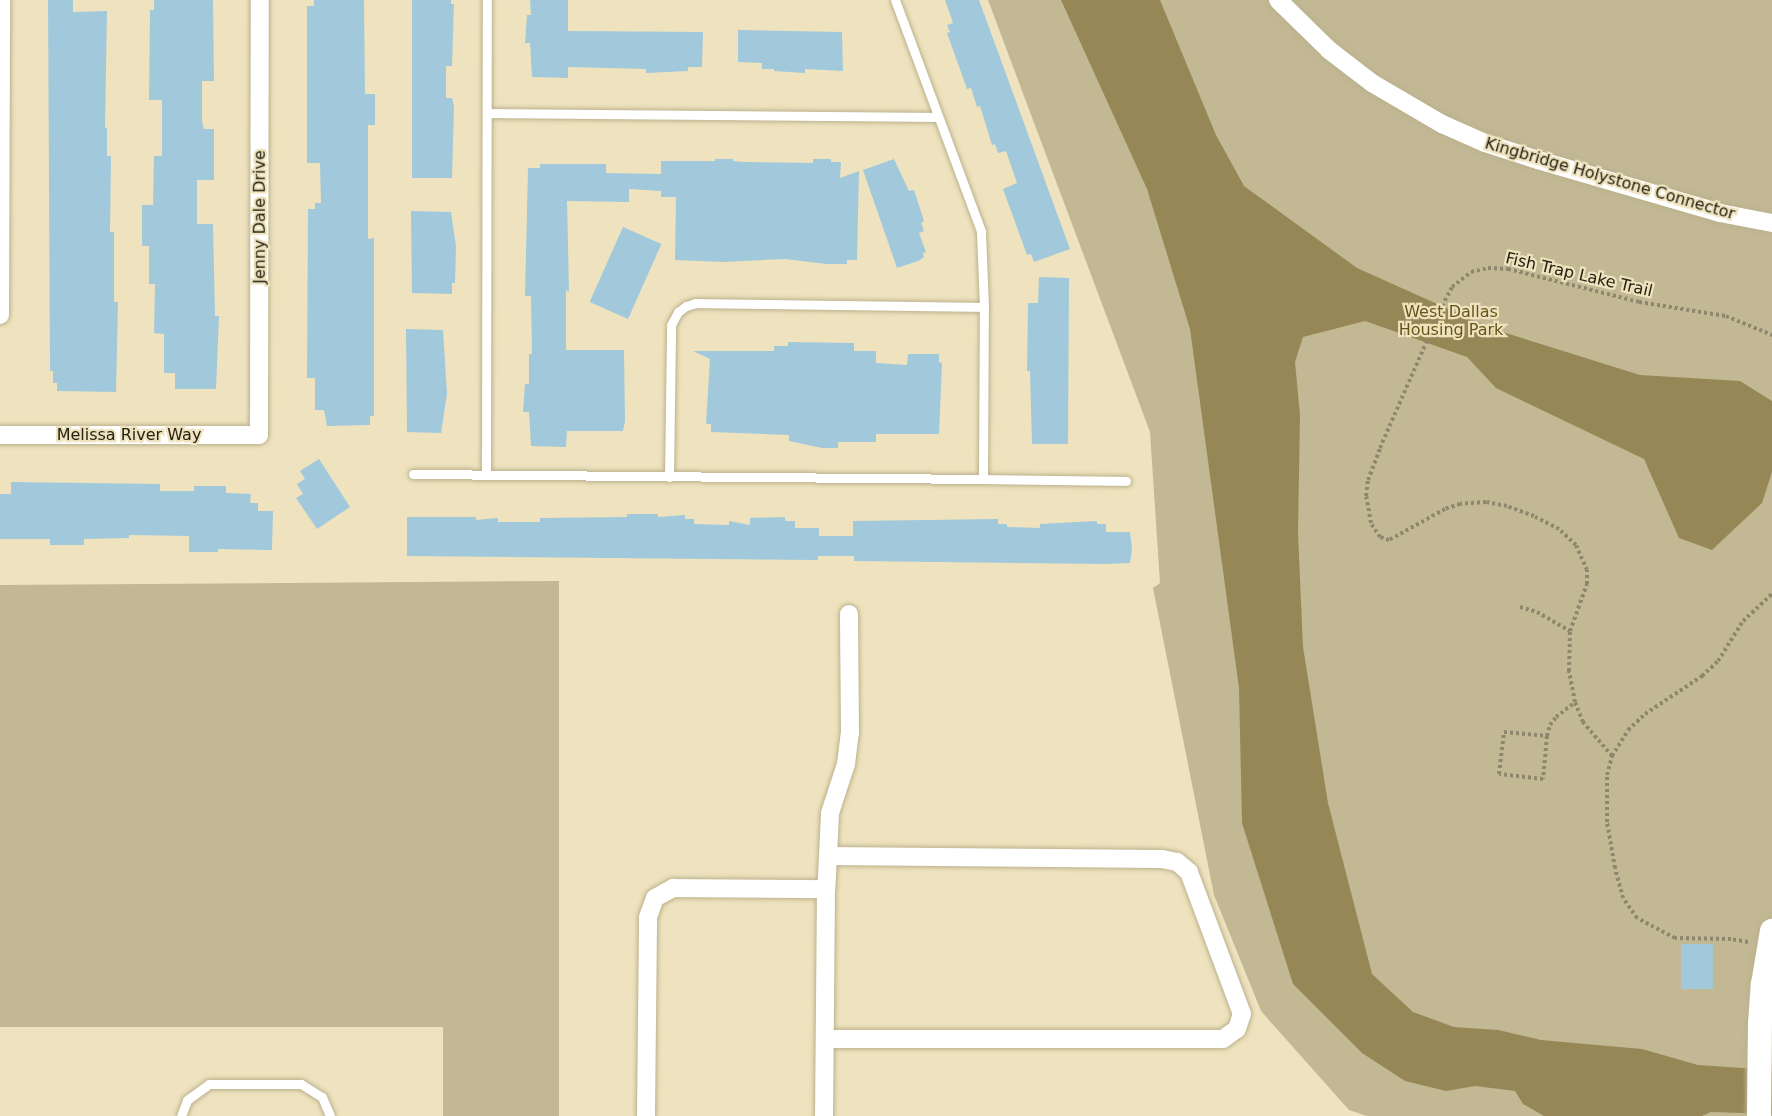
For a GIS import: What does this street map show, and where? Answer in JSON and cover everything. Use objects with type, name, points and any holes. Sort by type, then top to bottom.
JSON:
[{"type":"street","points":[[0,315],[1,0]]},
{"type":"street","name":"Jenny Dale Drive","points":[[259,435],[260,0]]},
{"type":"street","name":"Kingbridge Holystone Connector","points":[[1278,0],[1337,56],[1390,94],[1442,124],[1485,143],[1538,160],[1720,213],[1772,223]]},
{"type":"street","name":"Melissa River Way","points":[[0,435],[259,435]]},
{"type":"street","points":[[824,1116],[826,889],[830,813],[846,764],[850,733],[849,614]]},
{"type":"street","points":[[825,1039],[1222,1039],[1237,1029],[1242,1014],[1189,872],[1178,861],[828,855]]},
{"type":"street","points":[[646,1116],[648,917],[655,898],[673,888],[826,889]]},
{"type":"street","points":[[1759,1116],[1760,1023],[1770,938]]},
{"type":"lane","points":[[486,475],[487,0]]},
{"type":"lane","points":[[895,0],[981,231],[984,307],[983,479]]},
{"type":"lane","points":[[488,113],[937,117]]},
{"type":"lane","points":[[669,477],[671,325],[678,312],[686,306],[696,303],[984,307]]},
{"type":"lane","points":[[413,474],[1126,481]]},
{"type":"lane","points":[[181,1116],[187,1100],[209,1084],[301,1084],[322,1097],[330,1116]]},
{"type":"path","name":"Fish Trap Lake Trail","points":[[1612,756],[1583,722],[1575,702],[1569,672],[1570,631],[1587,584],[1587,570],[1576,545],[1559,529],[1507,506],[1486,502],[1460,504],[1445,509],[1395,539],[1380,537],[1371,524],[1366,496],[1368,480],[1442,306],[1452,287],[1471,272],[1488,268],[1508,269],[1639,302],[1726,316],[1772,334]]},
{"type":"path","points":[[1770,938],[1675,938],[1650,927],[1628,909],[1615,868],[1607,822],[1607,775],[1612,756],[1628,730],[1645,714],[1702,676],[1718,661],[1743,621],[1772,594]]},
{"type":"path","points":[[1520,606],[1537,612],[1570,631]]},
{"type":"path","points":[[1547,736],[1504,732],[1499,774],[1543,779],[1550,725],[1556,717],[1575,702]]},
{"type":"green space","name":"West Dallas Housing Park","points":[[988,0],[1772,0],[1772,1116],[1367,1116],[1349,1110],[1261,1011],[1214,895],[1153,588],[1160,583],[1150,432]]},
{"type":"green space","points":[[559,581],[559,1116],[443,1116],[443,1027],[0,1027],[0,585]]},
{"type":"shaded area","points":[[1061,0],[1160,0],[1216,135],[1244,186],[1357,268],[1493,329],[1640,375],[1740,381],[1772,401],[1772,472],[1762,503],[1712,550],[1679,538],[1644,459],[1496,388],[1467,357],[1365,321],[1303,337],[1295,362],[1300,415],[1298,533],[1303,647],[1328,803],[1372,974],[1413,1012],[1454,1027],[1498,1030],[1541,1040],[1642,1049],[1698,1065],[1772,1070],[1772,1114],[1711,1112],[1702,1116],[1544,1116],[1523,1104],[1515,1091],[1475,1086],[1446,1091],[1405,1081],[1362,1053],[1293,984],[1242,823],[1239,688],[1190,329],[1147,189]]},
{"type":"building","points":[[48,0],[73,0],[73,12],[107,11],[105,128],[107,128],[107,156],[111,156],[110,232],[114,232],[114,302],[118,302],[116,392],[57,391],[57,383],[53,383],[53,371],[50,371]]},
{"type":"building","points":[[154,0],[213,0],[214,81],[202,81],[202,121],[204,129],[214,129],[214,180],[197,180],[197,224],[213,224],[215,316],[219,316],[216,389],[175,389],[175,373],[164,373],[164,334],[154,333],[155,284],[149,284],[149,246],[142,246],[142,205],[153,205],[154,156],[162,156],[162,100],[149,100],[150,10],[154,10]]},
{"type":"building","points":[[314,0],[364,0],[365,94],[375,94],[375,125],[368,125],[368,239],[374,238],[374,416],[370,416],[370,425],[327,426],[324,410],[315,410],[315,378],[307,378],[308,209],[315,209],[315,203],[321,203],[320,163],[307,163],[307,6],[314,6]]},
{"type":"building","points":[[412,0],[451,0],[451,4],[454,4],[452,66],[446,66],[446,98],[452,98],[454,107],[452,178],[412,178]]},
{"type":"building","points":[[530,0],[568,0],[568,31],[703,32],[702,67],[688,67],[688,71],[646,73],[646,69],[568,67],[568,78],[532,77],[530,43],[525,43],[527,15],[531,15]]},
{"type":"building","points":[[945,0],[979,0],[1070,249],[1034,262],[1031,254],[1027,255],[1003,189],[1017,183],[1006,151],[998,153],[995,144],[992,145],[980,106],[977,107],[971,88],[967,89],[947,33],[950,32],[947,25],[953,23]]},
{"type":"building","points":[[738,30],[842,32],[843,71],[805,69],[805,73],[774,71],[774,69],[762,69],[762,63],[738,62]]},
{"type":"building","points":[[715,159],[733,159],[733,161],[742,162],[813,163],[813,159],[831,159],[831,162],[841,162],[840,178],[859,171],[857,260],[847,260],[847,264],[826,264],[785,259],[722,262],[675,260],[676,197],[661,197],[661,191],[629,189],[629,202],[567,201],[569,292],[566,290],[566,350],[624,350],[625,421],[623,431],[567,431],[566,447],[531,446],[529,412],[523,412],[525,384],[529,384],[529,354],[532,354],[531,296],[525,296],[528,168],[540,168],[540,164],[606,164],[606,173],[661,174],[661,161],[715,161]]},
{"type":"building","points":[[894,159],[909,191],[914,190],[924,221],[921,223],[924,231],[919,233],[926,252],[923,253],[924,257],[918,261],[897,268],[863,170]]},
{"type":"building","points":[[411,211],[451,212],[456,246],[455,283],[452,283],[452,294],[412,293]]},
{"type":"building","points":[[623,227],[661,244],[628,319],[590,302]]},
{"type":"building","points":[[1039,277],[1069,278],[1068,444],[1032,444],[1030,371],[1027,371],[1028,303],[1038,303]]},
{"type":"building","points":[[406,329],[443,330],[447,394],[441,433],[407,432]]},
{"type":"building","points":[[788,342],[854,343],[854,351],[876,351],[876,363],[907,365],[908,354],[939,354],[939,362],[942,363],[939,434],[876,434],[876,442],[838,442],[838,448],[822,448],[789,441],[789,435],[711,432],[711,424],[706,424],[710,359],[693,351],[774,351],[774,346],[788,346]]},
{"type":"building","points":[[319,459],[350,507],[317,529],[296,498],[303,494],[297,484],[305,479],[300,471]]},
{"type":"building","points":[[11,482],[160,484],[160,491],[194,491],[194,486],[226,486],[226,493],[251,494],[250,503],[258,503],[258,511],[273,511],[272,550],[218,549],[218,552],[189,552],[189,536],[129,535],[129,538],[84,539],[84,545],[50,545],[50,539],[0,539],[0,494],[11,494]]},
{"type":"building","points":[[627,514],[658,514],[658,517],[685,515],[685,519],[694,519],[694,524],[729,525],[729,521],[750,525],[750,518],[785,517],[785,521],[795,521],[795,528],[819,528],[819,536],[853,536],[853,521],[998,519],[998,524],[1007,524],[1007,527],[1040,528],[1040,524],[1097,521],[1097,524],[1106,524],[1106,532],[1130,532],[1132,549],[1130,563],[1105,564],[854,561],[854,556],[818,556],[818,560],[407,556],[407,517],[476,517],[476,520],[498,518],[498,522],[540,522],[540,518],[627,517]]},
{"type":"building","points":[[1681,944],[1713,944],[1713,989],[1681,989]]}]
